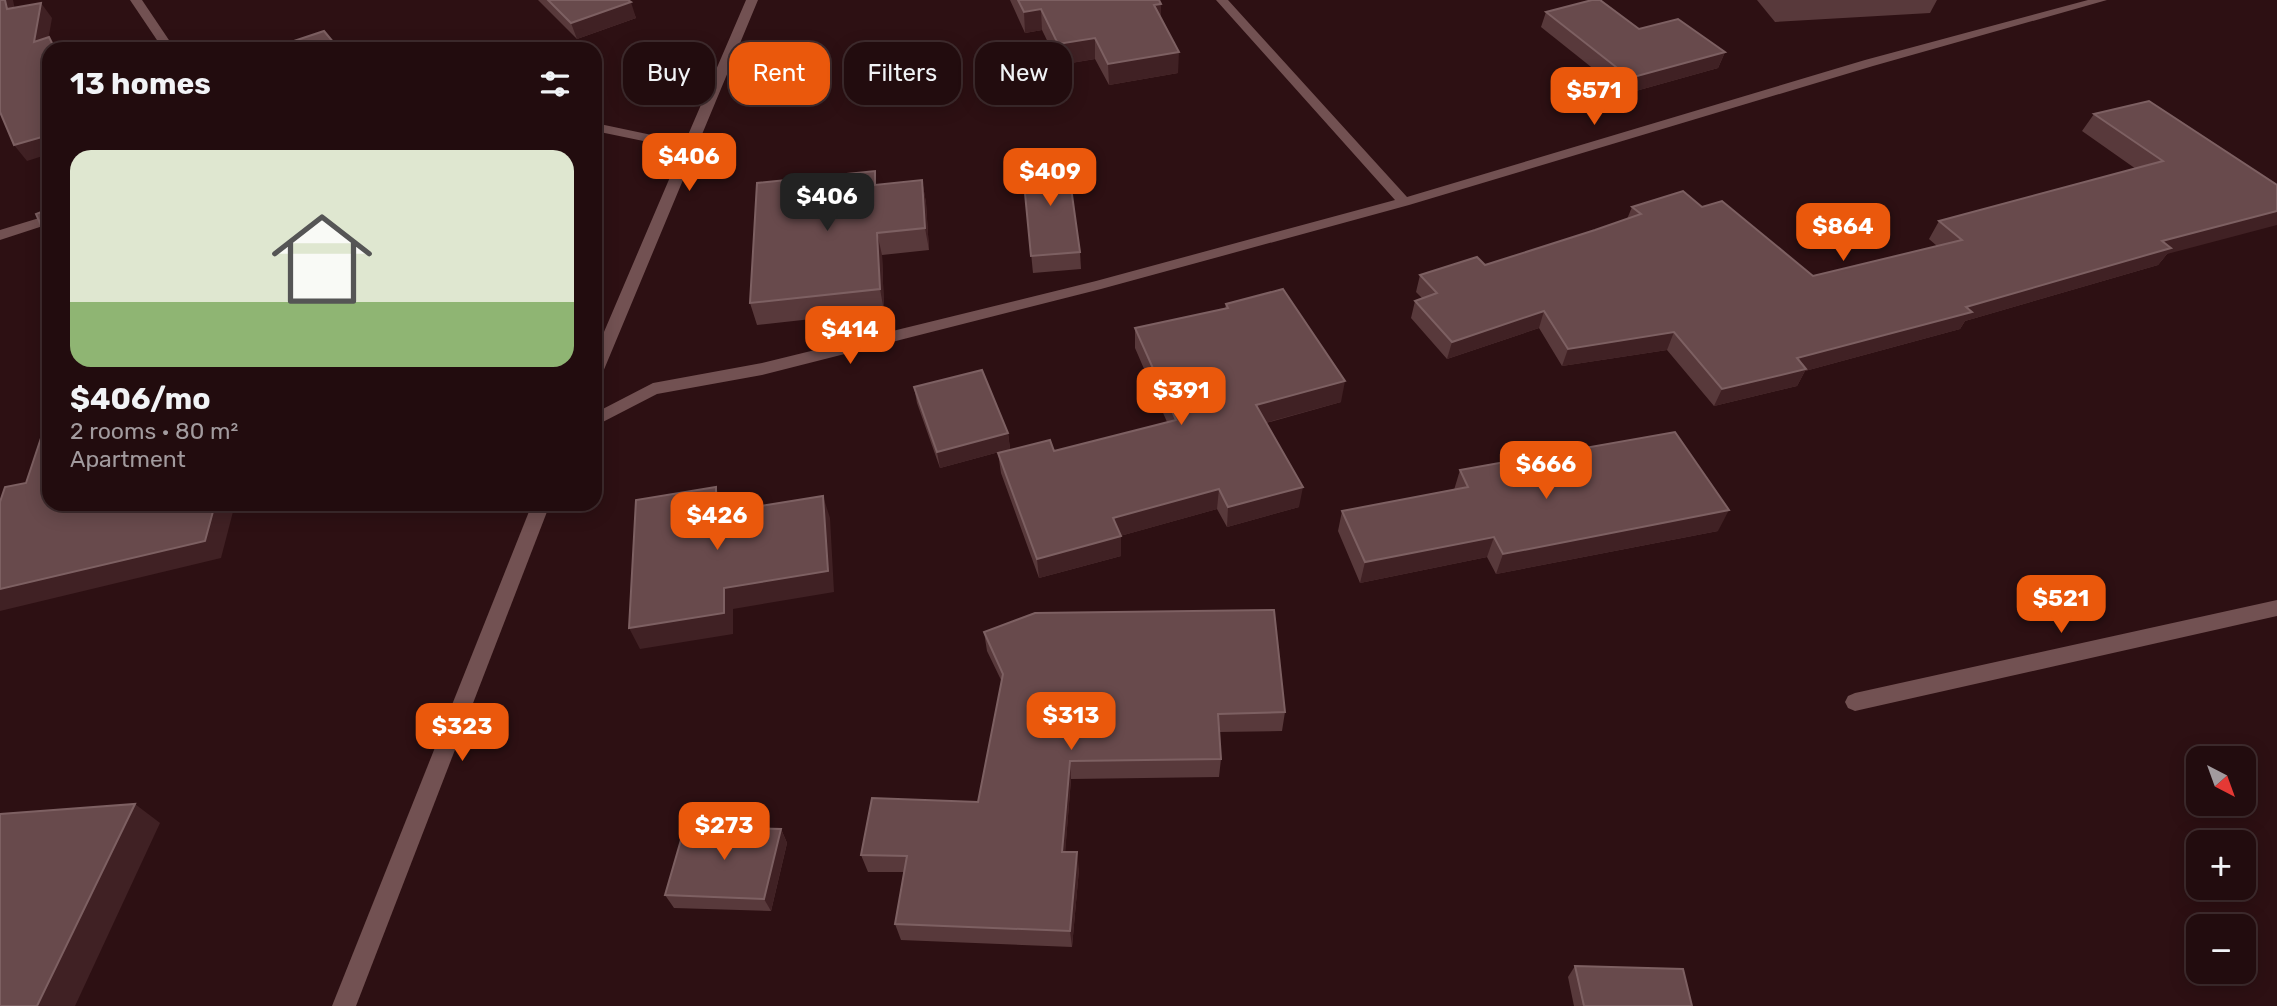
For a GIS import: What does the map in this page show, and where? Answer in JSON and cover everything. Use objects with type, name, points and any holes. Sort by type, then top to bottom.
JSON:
[{"type":"street","points":[[136,0],[164,42]]},
{"type":"street","points":[[602,355],[752,0]]},
{"type":"street","points":[[1222,0],[1404,202]]},
{"type":"street","points":[[602,417],[653,389],[762,369],[1015,303],[1096,286],[1404,202],[1869,63],[2101,0]]},
{"type":"street","points":[[602,128],[690,147]]},
{"type":"street","points":[[0,234],[42,221]]},
{"type":"street","points":[[344,1006],[538,511]]},
{"type":"street","points":[[1855,702],[2277,608]]},
{"type":"building","points":[[0,0],[5,0],[7,9],[41,3],[34,42],[49,37],[52,42],[42,42],[42,137],[14,145],[0,112]]},
{"type":"building","points":[[548,0],[628,0],[631,2],[571,23]]},
{"type":"building","points":[[1018,0],[1159,0],[1161,4],[1154,5],[1179,52],[1108,64],[1095,38],[1057,42],[1041,9],[1024,12]]},
{"type":"building","points":[[1600,0],[1639,29],[1678,19],[1725,52],[1630,78],[1546,12]]},
{"type":"building","points":[[324,31],[333,42],[291,42]]},
{"type":"building","points":[[2149,101],[2277,185],[2277,211],[2162,241],[2171,248],[1966,307],[1972,312],[1797,358],[1806,369],[1722,389],[1674,332],[1568,349],[1544,311],[1452,342],[1415,301],[1437,293],[1420,275],[1477,257],[1485,265],[1595,230],[1641,214],[1632,207],[1683,191],[1702,207],[1722,201],[1813,276],[1962,240],[1939,221],[2163,161],[2094,114]]},
{"type":"building","points":[[1067,159],[1080,252],[1031,256],[1022,162]]},
{"type":"building","points":[[875,171],[875,185],[922,180],[925,228],[877,233],[880,289],[750,303],[757,183]]},
{"type":"building","points":[[42,212],[42,227],[36,214]]},
{"type":"building","points":[[1283,289],[1345,381],[1256,405],[1303,487],[1228,507],[1219,489],[1113,518],[1121,536],[1037,559],[998,453],[1050,440],[1054,451],[1176,420],[1135,328],[1228,308],[1226,304]]},
{"type":"building","points":[[982,370],[1008,433],[937,452],[914,387]]},
{"type":"building","points":[[1675,432],[1729,510],[1503,554],[1494,537],[1365,562],[1342,511],[1468,487],[1460,470]]},
{"type":"building","points":[[42,435],[42,511],[213,511],[205,541],[0,589],[0,502],[5,487],[26,483]]},
{"type":"building","points":[[716,487],[716,513],[823,496],[828,571],[724,588],[724,613],[629,628],[636,500]]},
{"type":"building","points":[[1274,610],[1285,712],[1218,714],[1221,759],[1070,761],[1062,852],[1077,852],[1070,931],[895,924],[907,856],[861,855],[872,798],[978,802],[1003,674],[984,632],[1035,613]]},
{"type":"building","points":[[135,804],[37,1006],[0,1006],[0,814]]},
{"type":"building","points":[[685,826],[781,829],[764,899],[665,895]]},
{"type":"building","points":[[1575,966],[1683,969],[1692,1006],[1584,1006]]}]
